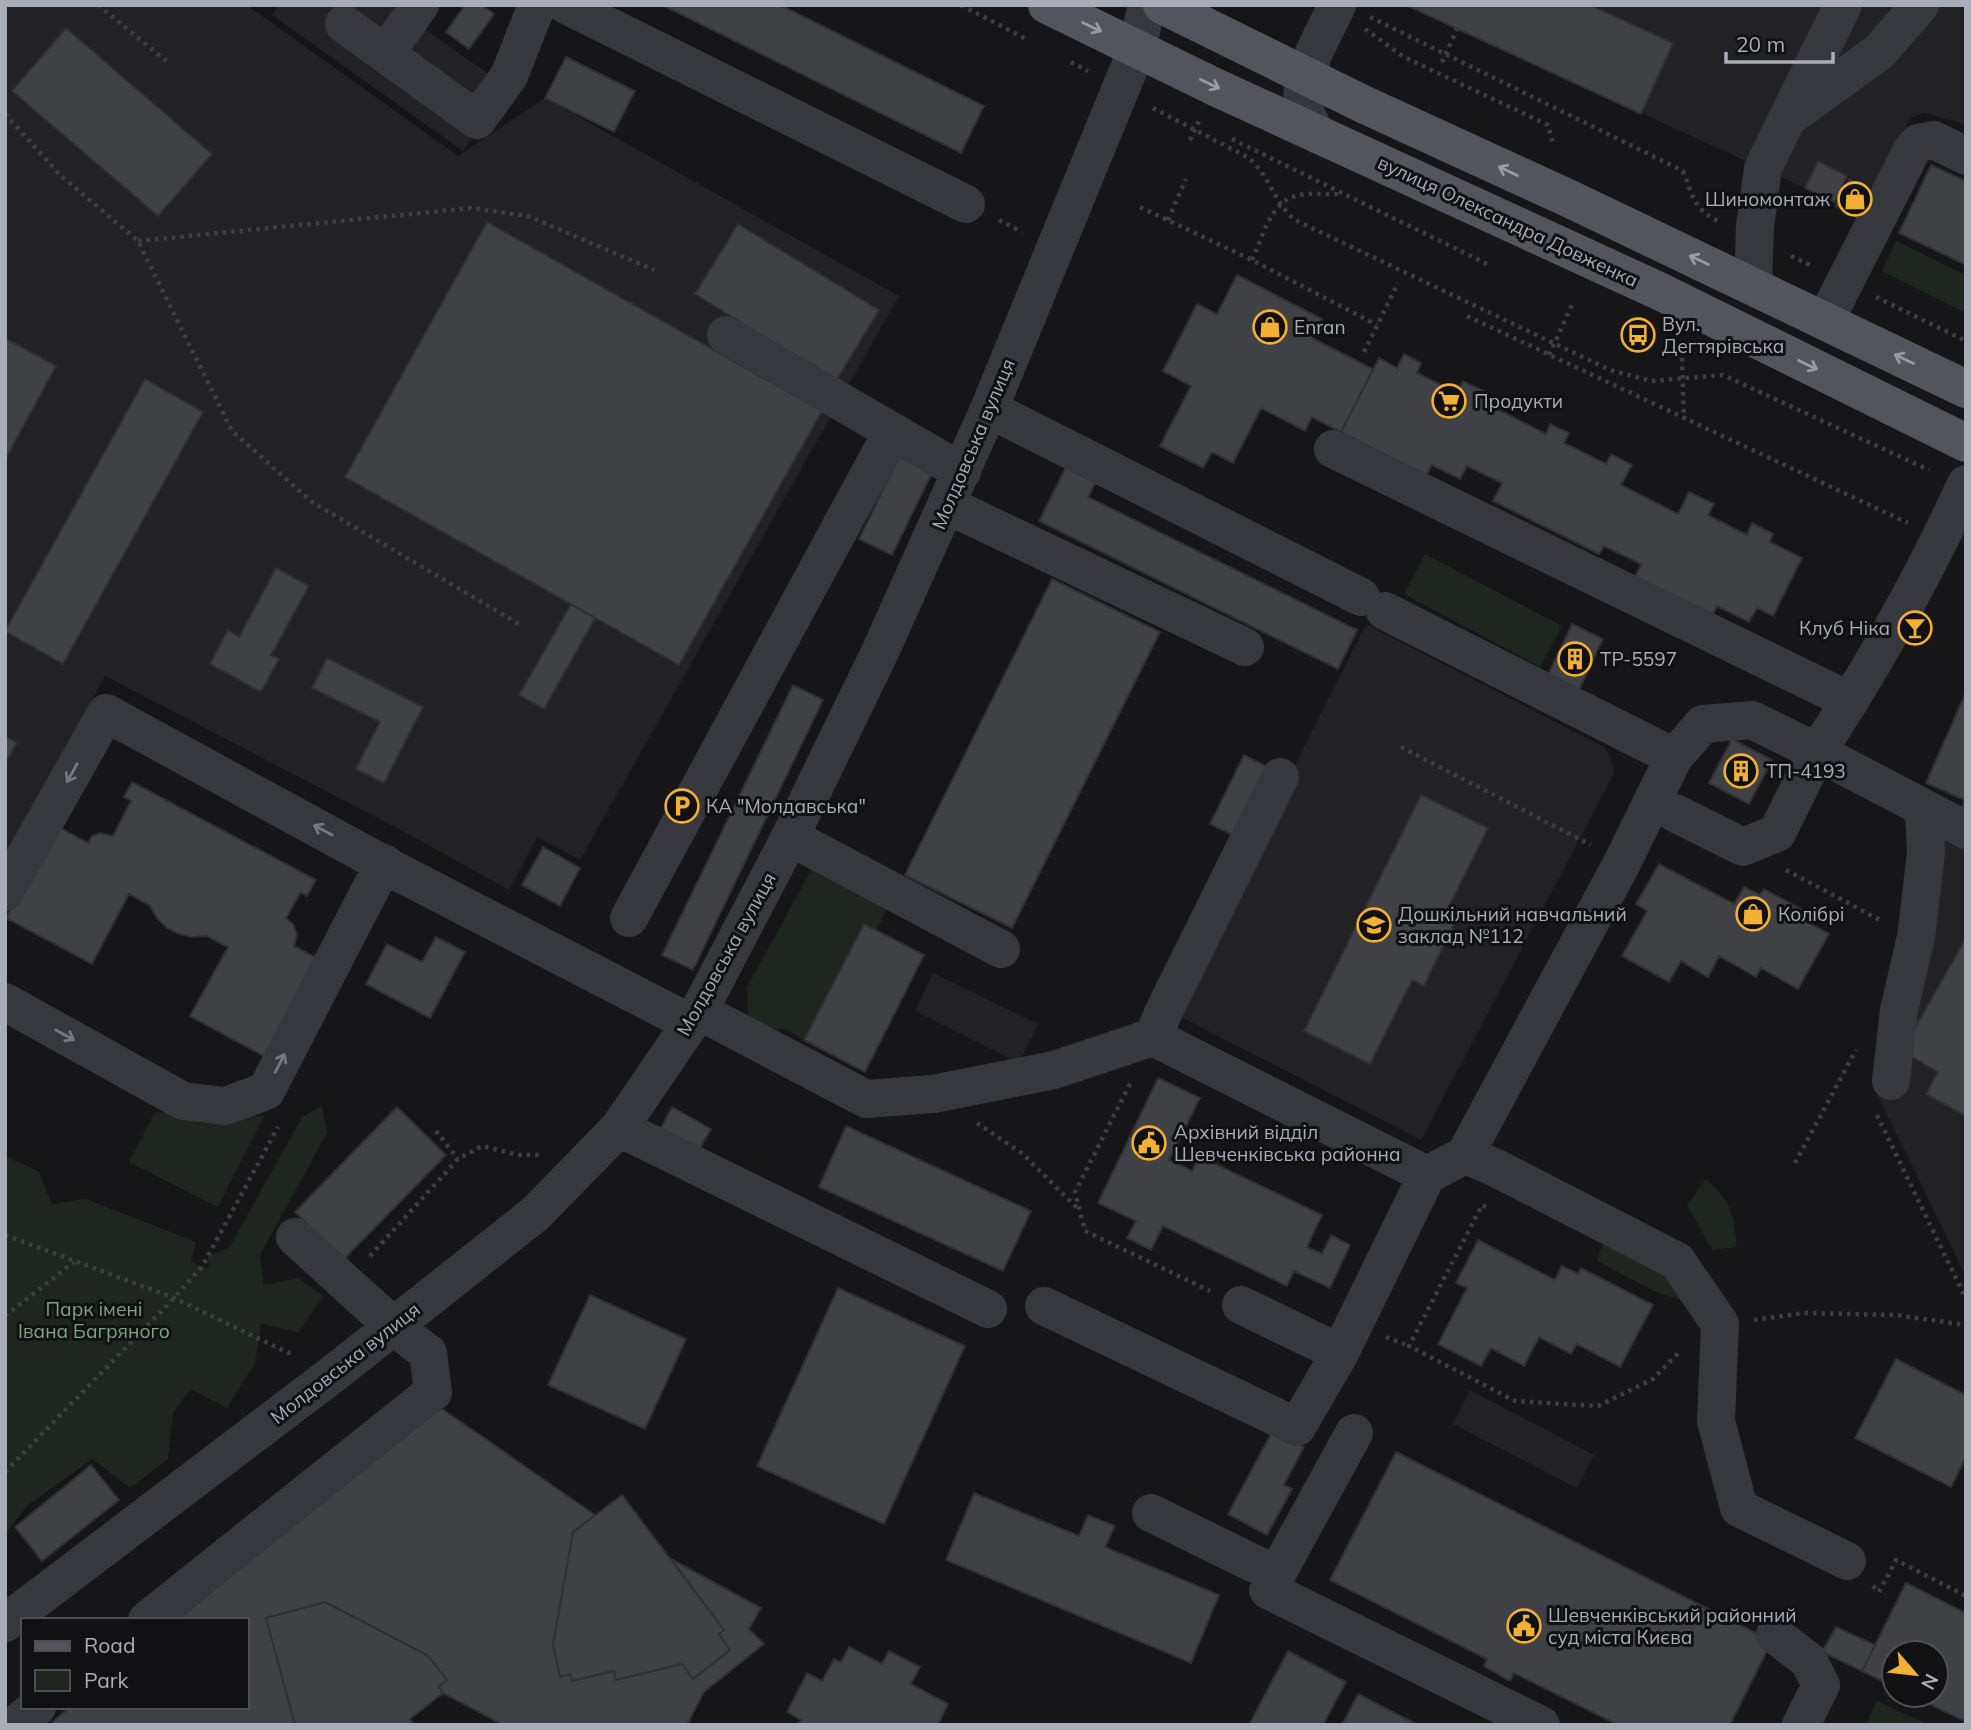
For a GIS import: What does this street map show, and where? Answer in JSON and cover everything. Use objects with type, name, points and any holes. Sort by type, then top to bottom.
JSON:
[{"type":"main road","name":"вулиця Олександра Довженка","points":[[1047,5],[1659,291],[1966,443]]},
{"type":"main road","points":[[1161,5],[1966,389]]},
{"type":"street","points":[[385,54],[420,5]]},
{"type":"street","points":[[344,24],[477,120],[509,76],[537,5]]},
{"type":"street","points":[[566,5],[966,204]]},
{"type":"street","points":[[1143,52],[1147,5]]},
{"type":"street","points":[[1143,52],[1161,5]]},
{"type":"street","points":[[1754,286],[1755,239],[1763,168],[1843,5]]},
{"type":"street","points":[[1785,121],[1879,52],[1920,5]]},
{"type":"street","points":[[1316,133],[1304,109],[1302,91],[1305,75],[1355,16]]},
{"type":"street","name":"Молдовська вулиця","points":[[5,1623],[333,1374],[535,1214],[619,1128],[694,1017],[790,837],[955,489],[1143,52]]},
{"type":"street","points":[[1825,321],[1912,150],[1918,143],[1934,140],[1966,156]]},
{"type":"street","points":[[726,335],[892,432],[955,489],[1245,647]]},
{"type":"street","points":[[989,409],[1674,757]]},
{"type":"street","points":[[629,918],[892,432]]},
{"type":"street","points":[[1333,449],[1850,701]]},
{"type":"street","points":[[1675,813],[1743,847],[1776,833],[1817,752],[1850,701],[1941,538],[1965,485]]},
{"type":"street","points":[[5,892],[106,713],[384,863],[866,1099],[933,1094],[1054,1070],[1153,1037],[1426,1175]]},
{"type":"street","points":[[1044,1306],[1297,1427],[1340,1353],[1426,1175],[1465,1155],[1622,863],[1674,757],[1703,724],[1752,720],[1966,830]]},
{"type":"street","points":[[1153,1037],[1280,777]]},
{"type":"street","points":[[1891,1081],[1899,1010],[1916,937],[1926,853],[1924,808]]},
{"type":"street","points":[[790,837],[1001,949]]},
{"type":"street","points":[[5,1002],[183,1101],[225,1105],[265,1091],[384,863]]},
{"type":"street","points":[[619,1128],[988,1309]]},
{"type":"street","points":[[1465,1155],[1494,1167],[1677,1261],[1720,1324],[1716,1421],[1739,1508],[1847,1561]]},
{"type":"street","points":[[150,1618],[433,1392],[428,1353],[392,1326],[367,1300],[295,1237]]},
{"type":"street","points":[[1241,1306],[1340,1353]]},
{"type":"street","points":[[1354,1433],[1268,1590],[1541,1725]]},
{"type":"street","points":[[1152,1513],[1277,1575]]},
{"type":"street","points":[[1774,1635],[1809,1661],[1821,1685],[1801,1725]]},
{"type":"street","points":[[15,1725],[35,1709]]},
{"type":"path","points":[[98,5],[170,64]]},
{"type":"path","points":[[1355,16],[1446,53],[1683,171],[1699,209],[1704,214],[1966,341]]},
{"type":"path","points":[[1355,16],[1404,57],[1548,125],[1553,144]]},
{"type":"path","points":[[1442,62],[1457,29]]},
{"type":"path","points":[[1150,105],[1259,166],[1286,212],[1295,220],[1554,344],[1625,375],[1651,381],[1723,375],[1965,485]]},
{"type":"path","points":[[5,114],[60,174],[138,241],[232,431],[312,502],[519,624]]},
{"type":"path","points":[[1190,141],[1202,115]]},
{"type":"path","points":[[1225,136],[1489,265]]},
{"type":"path","points":[[1168,220],[1186,179]]},
{"type":"path","points":[[1252,260],[1281,203],[1296,196],[1342,194]]},
{"type":"path","points":[[1140,207],[1252,260],[1377,325]]},
{"type":"path","points":[[138,241],[471,208],[528,216],[654,270]]},
{"type":"path","points":[[1364,352],[1398,283]]},
{"type":"path","points":[[1549,355],[1572,305]]},
{"type":"path","points":[[1467,316],[1941,538]]},
{"type":"path","points":[[1682,358],[1684,419]]},
{"type":"path","points":[[1401,747],[1622,863]]},
{"type":"path","points":[[1743,847],[1881,921]]},
{"type":"path","points":[[1153,1037],[1075,1192],[1085,1231],[1241,1306]]},
{"type":"path","points":[[1795,1163],[1858,1045]]},
{"type":"path","points":[[933,1094],[1023,1154],[1080,1211]]},
{"type":"path","points":[[5,1472],[202,1267],[284,1115]]},
{"type":"path","points":[[436,1131],[458,1159]]},
{"type":"path","points":[[367,1259],[458,1159],[482,1146],[517,1155],[549,1156]]},
{"type":"path","points":[[1493,1211],[1482,1205],[1409,1346],[1516,1401],[1598,1406],[1653,1379],[1690,1340],[1720,1324],[1804,1313],[1896,1315],[1966,1325]]},
{"type":"path","points":[[5,1235],[174,1298],[221,1323],[333,1374]]},
{"type":"path","points":[[5,1316],[75,1261]]},
{"type":"path","points":[[1847,1561],[1879,1592],[1896,1560],[1966,1596]]},
{"type":"shaded area","points":[[5,5],[247,5],[458,156],[545,98],[899,296],[580,860],[537,837],[509,890],[412,836],[105,676],[5,863]]},
{"type":"shaded area","points":[[279,5],[391,5],[508,88],[463,151],[272,15]]},
{"type":"shaded area","points":[[1406,5],[1966,5],[1966,124],[1924,113],[1910,118],[1875,189],[1847,176],[1835,202]]},
{"type":"shaded area","name":"Дошкільний навчальний заклад №112","points":[[1366,624],[1606,748],[1615,772],[1421,1140],[1171,1012]]},
{"type":"shaded area","points":[[1902,808],[1966,830],[1966,1276],[1878,1096],[1886,1003],[1893,976],[1910,851]]},
{"type":"shaded area","points":[[933,973],[1038,1024],[1019,1063],[915,1011]]},
{"type":"shaded area","points":[[1470,1390],[1594,1455],[1577,1488],[1453,1424]]},
{"type":"green space","points":[[1896,241],[1966,275],[1966,313],[1882,271]]},
{"type":"green space","points":[[1425,554],[1562,626],[1540,667],[1404,594]]},
{"type":"green space","points":[[815,863],[890,903],[876,931],[863,924],[804,1040],[787,1030],[764,1028],[748,1014],[747,987]]},
{"type":"green space","name":"Парк імені Івана Багряного","points":[[322,1106],[327,1133],[260,1255],[264,1285],[299,1278],[323,1296],[298,1333],[261,1323],[255,1363],[227,1408],[191,1389],[173,1413],[168,1459],[130,1488],[92,1459],[26,1507],[5,1535],[5,1156],[38,1171],[52,1204],[86,1199],[196,1242],[191,1262],[209,1269],[208,1256],[229,1248],[302,1117]]},
{"type":"green space","points":[[155,1112],[264,1116],[218,1207],[129,1162]]},
{"type":"green space","points":[[1706,1179],[1727,1202],[1737,1247],[1712,1250],[1687,1205]]},
{"type":"green space","points":[[1607,1231],[1669,1264],[1698,1305],[1658,1293],[1597,1261]]},
{"type":"green space","points":[[1877,1701],[1880,1702],[1880,1709],[1894,1709],[1929,1725],[1865,1725]]},
{"type":"building","points":[[465,5],[482,5],[494,14],[469,49],[446,32]]},
{"type":"building","points":[[662,5],[780,5],[984,106],[961,153]]},
{"type":"building","points":[[1406,5],[1590,5],[1673,43],[1641,114]]},
{"type":"building","points":[[66,28],[212,154],[158,216],[12,91]]},
{"type":"building","points":[[566,57],[635,91],[614,132],[545,98]]},
{"type":"building","points":[[1818,161],[1847,176],[1835,202],[1805,188]]},
{"type":"building","points":[[1931,165],[1966,181],[1966,265],[1899,233]]},
{"type":"building","name":"Шиномонтаж","points":[[1849,179],[1875,192],[1861,219],[1836,206]]},
{"type":"building","points":[[487,222],[822,411],[679,665],[345,477]]},
{"type":"building","points":[[738,224],[879,310],[836,381],[695,294]]},
{"type":"building","points":[[1237,275],[1322,319],[1312,338],[1373,369],[1341,432],[1312,417],[1305,431],[1261,408],[1233,463],[1212,452],[1203,468],[1160,446],[1191,386],[1163,371],[1197,304],[1217,314]]},
{"type":"building","points":[[5,338],[56,366],[5,460]]},
{"type":"building","points":[[1404,354],[1421,363],[1417,373],[1457,393],[1463,381],[1488,393],[1483,402],[1546,434],[1550,424],[1569,433],[1564,443],[1606,464],[1611,454],[1632,465],[1621,485],[1678,514],[1689,492],[1714,504],[1708,515],[1747,535],[1752,523],[1773,534],[1770,542],[1802,558],[1773,616],[1757,608],[1749,622],[1717,606],[1712,616],[1635,577],[1641,564],[1604,546],[1599,554],[1493,501],[1502,483],[1467,466],[1460,479],[1432,465],[1426,476],[1341,432],[1379,358],[1397,368]]},
{"type":"building","points":[[145,379],[203,412],[63,664],[5,631]]},
{"type":"building","points":[[899,457],[932,473],[892,555],[859,539]]},
{"type":"building","points":[[1071,457],[1101,472],[1088,497],[1357,630],[1338,669],[1039,521]]},
{"type":"building","points":[[276,568],[309,586],[271,655],[279,659],[261,692],[210,664],[228,630],[239,637]]},
{"type":"building","points":[[1052,579],[1160,632],[1012,928],[905,875]]},
{"type":"building","points":[[571,604],[595,618],[544,709],[519,695]]},
{"type":"building","name":"ТР-5597","points":[[1572,624],[1603,639],[1577,694],[1546,679]]},
{"type":"building","points":[[327,658],[423,707],[384,783],[356,769],[380,722],[312,688]]},
{"type":"building","points":[[793,685],[823,700],[693,970],[662,955]]},
{"type":"building","points":[[1966,692],[1966,822],[1957,819],[1965,800],[1926,783]]},
{"type":"building","points":[[5,736],[17,743],[5,763]]},
{"type":"building","name":"ТП-4193","points":[[1732,739],[1772,760],[1749,804],[1709,783]]},
{"type":"building","points":[[1244,755],[1275,771],[1241,839],[1210,824]]},
{"type":"building","points":[[132,782],[316,880],[307,896],[301,892],[286,918],[293,924],[297,934],[294,946],[326,963],[273,1061],[190,1016],[228,947],[207,936],[192,937],[167,928],[150,906],[129,894],[92,964],[6,918],[55,825],[88,843],[92,836],[100,833],[113,836],[131,801],[124,797]]},
{"type":"building","points":[[1421,795],[1488,828],[1445,914],[1456,920],[1424,986],[1412,980],[1370,1064],[1304,1031]]},
{"type":"building","points":[[543,847],[580,868],[560,906],[522,885]]},
{"type":"building","points":[[1659,864],[1734,904],[1744,887],[1760,895],[1764,889],[1815,917],[1811,924],[1829,934],[1798,989],[1761,968],[1756,977],[1719,956],[1708,977],[1681,961],[1669,982],[1622,956],[1647,911],[1636,904]]},
{"type":"building","points":[[864,924],[924,955],[865,1072],[804,1040]]},
{"type":"building","points":[[436,937],[465,952],[430,1018],[366,984],[387,944],[422,962]]},
{"type":"building","points":[[1966,938],[1966,1116],[1926,1094],[1938,1072],[1902,1051]]},
{"type":"building","points":[[1158,1078],[1200,1098],[1169,1160],[1192,1171],[1199,1156],[1322,1215],[1307,1247],[1322,1254],[1331,1235],[1350,1245],[1330,1288],[1294,1271],[1287,1286],[1163,1226],[1151,1250],[1127,1238],[1136,1221],[1098,1203]]},
{"type":"building","points":[[397,1107],[446,1155],[344,1259],[295,1212]]},
{"type":"building","points":[[672,1107],[711,1129],[696,1155],[658,1134]]},
{"type":"building","points":[[846,1126],[1031,1211],[1003,1271],[819,1187]]},
{"type":"building","points":[[1478,1240],[1555,1280],[1562,1266],[1578,1274],[1581,1268],[1653,1305],[1620,1367],[1577,1344],[1571,1354],[1539,1337],[1524,1366],[1491,1348],[1481,1366],[1438,1344],[1467,1288],[1456,1283]]},
{"type":"building","points":[[838,1288],[965,1346],[884,1524],[757,1466]]},
{"type":"building","points":[[590,1295],[686,1339],[645,1429],[548,1385]]},
{"type":"building","points":[[1896,1359],[1966,1395],[1966,1457],[1951,1487],[1855,1438]]},
{"type":"building","points":[[438,1406],[595,1515],[573,1532],[553,1645],[560,1677],[570,1674],[572,1681],[614,1671],[616,1680],[682,1664],[693,1679],[730,1650],[719,1634],[724,1630],[671,1559],[761,1608],[749,1629],[764,1644],[704,1692],[687,1725],[503,1725],[443,1693],[439,1687],[447,1680],[427,1655],[325,1602],[266,1618],[295,1725],[49,1725],[68,1709],[248,1709],[248,1618],[179,1618]]},
{"type":"building","points":[[1273,1430],[1304,1447],[1284,1485],[1292,1489],[1267,1535],[1228,1514]]},
{"type":"building","points":[[1396,1452],[1772,1641],[1730,1725],[1618,1725],[1514,1673],[1510,1681],[1484,1666],[1487,1659],[1330,1580]]},
{"type":"building","points":[[91,1465],[119,1500],[42,1561],[15,1527]]},
{"type":"building","points":[[974,1493],[1079,1536],[1088,1515],[1115,1526],[1105,1547],[1219,1595],[1191,1663],[946,1560]]},
{"type":"building","points":[[622,1495],[724,1630],[719,1634],[730,1650],[693,1679],[682,1664],[616,1680],[614,1671],[572,1681],[570,1674],[560,1677],[553,1645],[573,1532]]},
{"type":"building","points":[[1906,1583],[1966,1613],[1966,1722],[1940,1709],[1950,1709],[1950,1639],[1880,1639],[1880,1680],[1862,1671]]},
{"type":"building","points":[[325,1602],[427,1655],[447,1680],[439,1687],[443,1693],[410,1719],[414,1725],[295,1725],[266,1618]]},
{"type":"building","points":[[1836,1627],[1875,1645],[1862,1671],[1822,1652]]},
{"type":"building","points":[[849,1647],[882,1664],[889,1651],[920,1667],[911,1684],[948,1704],[938,1725],[798,1725],[801,1720],[787,1712],[807,1673],[822,1681],[834,1659],[841,1662]]},
{"type":"building","points":[[1288,1651],[1346,1682],[1323,1725],[1249,1725]]},
{"type":"building","points":[[1358,1694],[1418,1725],[1342,1725]]},
{"type":"place","name":"Шиномонтаж","points":[[1855,199]]},
{"type":"place","name":"Enran","points":[[1270,327]]},
{"type":"place","name":"Вул. Дегтярівська","points":[[1638,335]]},
{"type":"place","name":"Продукти","points":[[1449,401]]},
{"type":"place","name":"Клуб Ніка","points":[[1915,628]]},
{"type":"place","name":"ТР-5597","points":[[1575,659]]},
{"type":"place","name":"ТП-4193","points":[[1741,771]]},
{"type":"place","name":"КА \"Молдавська\"","points":[[682,806]]},
{"type":"place","name":"Колібрі","points":[[1753,914]]},
{"type":"place","name":"Дошкільний навчальний заклад №112","points":[[1374,925]]},
{"type":"place","name":"Архівний відділ Шевченківська районна","points":[[1149,1143]]},
{"type":"place","name":"Шевченківський районний суд міста Києва","points":[[1524,1626]]}]
